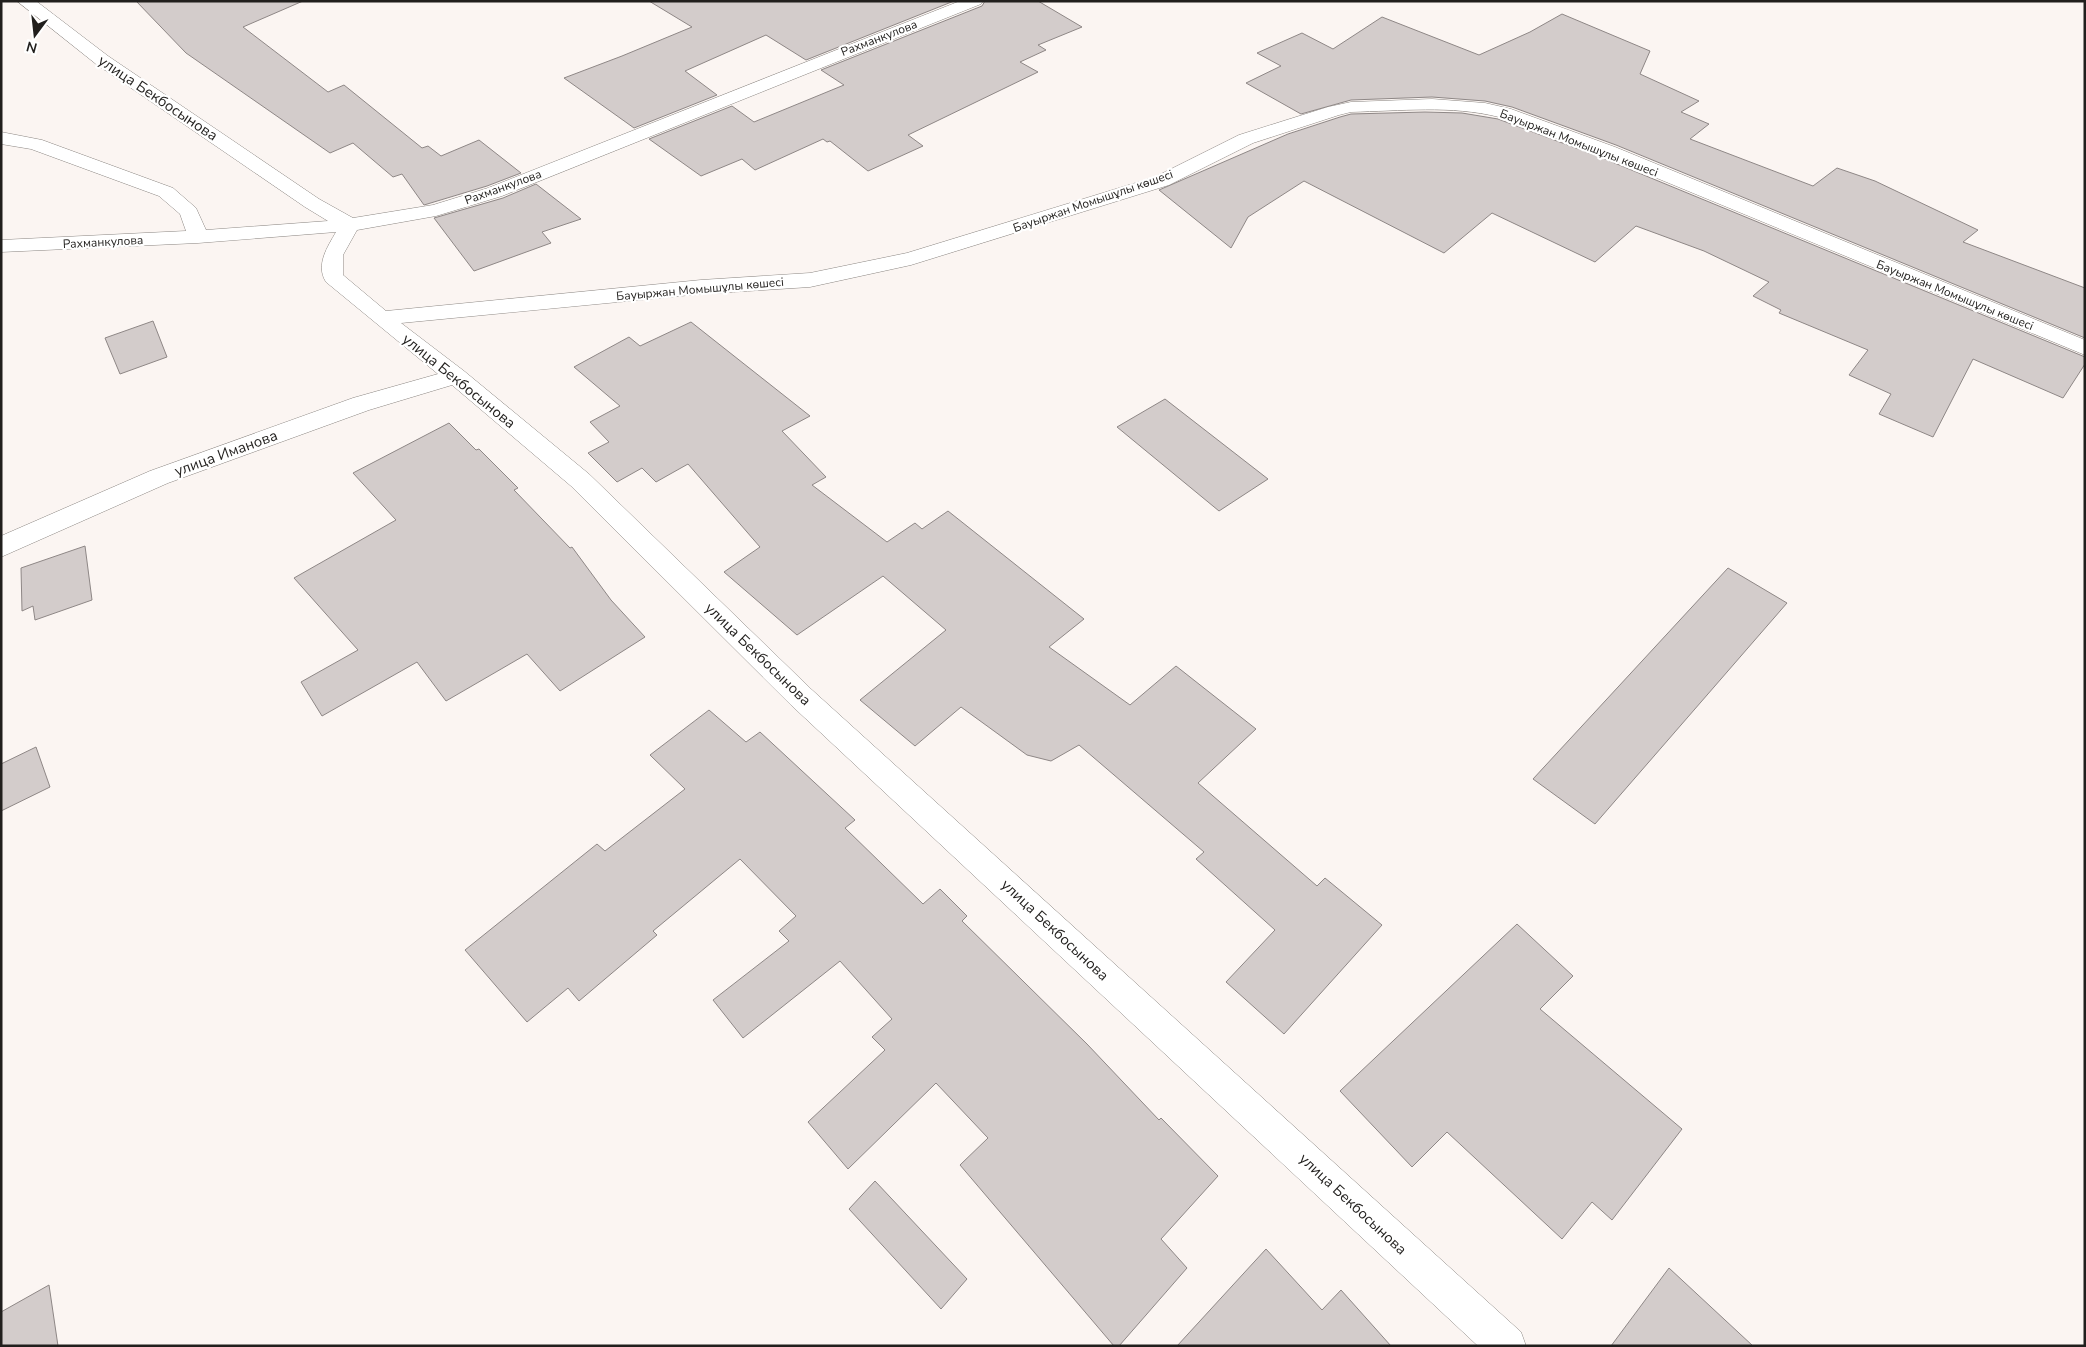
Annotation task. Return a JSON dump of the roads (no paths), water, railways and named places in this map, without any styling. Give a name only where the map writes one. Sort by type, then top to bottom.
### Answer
[{"type":"street","name":"улица Бекбосынова","points":[[25,1],[102,60],[312,203],[350,225],[333,255],[333,277],[381,318],[456,376],[580,480],[802,697],[1507,1346]]},
{"type":"street","name":"Рахманкулова","points":[[1,246],[198,237],[350,225],[436,210],[495,192],[975,1]]},
{"type":"street","name":"Бауыржан Момышұлы көшесі","points":[[381,318],[701,287],[810,280],[911,260],[1162,181],[1246,139],[1334,111],[1351,107],[1432,104],[1469,106],[1498,112],[1608,151],[2085,348]]},
{"type":"street","points":[[1,138],[35,144],[166,192],[189,212],[198,237]]},
{"type":"street","name":"улица Иманова","points":[[1,547],[159,477],[361,404],[456,376]]}]
